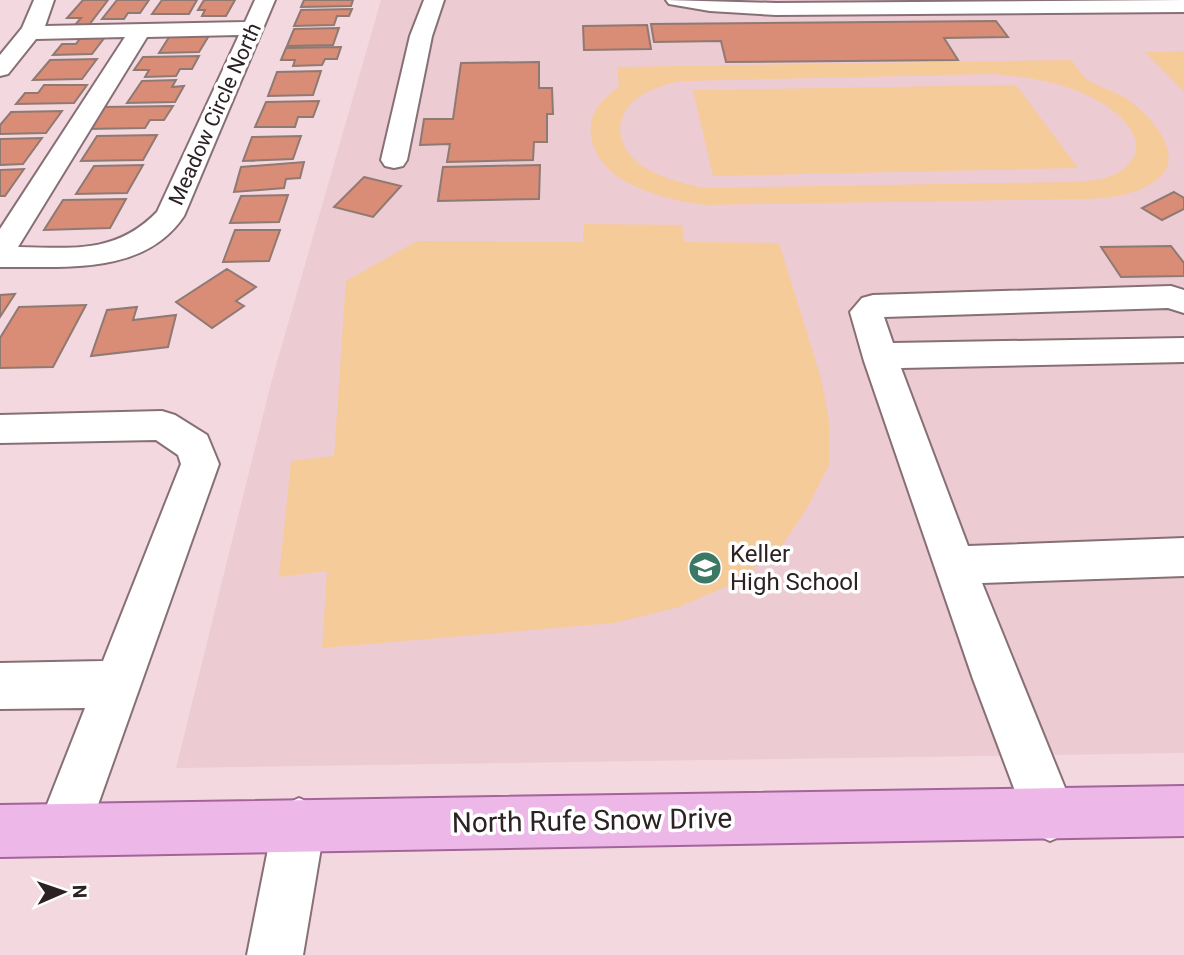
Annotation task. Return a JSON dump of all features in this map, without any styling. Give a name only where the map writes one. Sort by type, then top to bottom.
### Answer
[{"type":"main road","name":"North Rufe Snow Drive","points":[[0,831],[1184,811]]},
{"type":"street","points":[[3,62],[30,33],[41,16],[44,0]]},
{"type":"street","name":"Meadow Circle North","points":[[0,255],[101,254],[140,243],[153,233],[170,216],[265,0]]},
{"type":"street","points":[[394,160],[421,36],[434,0]]},
{"type":"street","points":[[677,0],[776,9],[1076,3],[1184,6]]},
{"type":"street","points":[[30,33],[253,28]]},
{"type":"street","points":[[0,255],[140,31]]},
{"type":"street","points":[[1050,814],[955,565],[866,312],[873,306],[1171,298],[1184,302]]},
{"type":"street","points":[[881,356],[1184,350]]},
{"type":"street","points":[[0,429],[162,425],[194,446],[200,464],[63,830]]},
{"type":"street","points":[[955,565],[1184,557]]},
{"type":"street","points":[[0,686],[117,684]]},
{"type":"street","points":[[275,955],[299,824]]},
{"type":"shaded area","name":"Keller High School","points":[[381,0],[1184,0],[1184,753],[176,768],[271,383]]},
{"type":"shaded area","points":[[1184,51],[1184,92],[1145,52]]},
{"type":"shaded area","points":[[1071,60],[1088,80],[1127,99],[1144,113],[1166,144],[1168,165],[1162,175],[1144,187],[1134,192],[1104,198],[704,205],[672,199],[638,188],[609,169],[598,156],[592,141],[591,124],[601,103],[619,87],[617,67]],"holes":[[[993,74],[1057,84],[1104,104],[1132,131],[1136,142],[1135,153],[1129,163],[1106,178],[1076,182],[703,188],[669,179],[645,168],[630,155],[621,137],[622,119],[631,103],[650,91],[681,81]]]},
{"type":"shaded area","points":[[1016,85],[1078,168],[713,176],[693,90]]},
{"type":"shaded area","points":[[584,224],[682,225],[684,242],[779,243],[821,378],[829,420],[829,465],[807,508],[779,550],[732,584],[679,607],[614,623],[322,648],[327,571],[279,577],[291,461],[334,456],[346,281],[417,241],[583,242]]},
{"type":"building","points":[[83,0],[108,0],[89,25],[75,25],[81,18],[67,18]]},
{"type":"building","points":[[117,0],[149,0],[140,13],[128,13],[124,19],[102,19]]},
{"type":"building","points":[[162,0],[197,0],[189,14],[152,14]]},
{"type":"building","points":[[204,0],[235,0],[226,16],[202,16],[205,10],[198,10]]},
{"type":"building","points":[[304,0],[353,0],[351,6],[301,7]]},
{"type":"building","points":[[352,9],[349,16],[337,16],[334,25],[294,26],[301,10]]},
{"type":"building","points":[[996,21],[1008,37],[944,38],[958,60],[726,62],[721,41],[654,42],[651,24]]},
{"type":"building","points":[[647,25],[651,49],[584,50],[583,26]]},
{"type":"building","points":[[339,28],[333,45],[287,46],[294,29]]},
{"type":"building","points":[[171,34],[210,34],[199,52],[159,53]]},
{"type":"building","points":[[81,37],[105,37],[92,54],[53,55],[62,44],[76,44]]},
{"type":"building","points":[[341,47],[337,59],[325,59],[322,65],[293,66],[295,60],[281,60],[286,48]]},
{"type":"building","points":[[199,56],[192,69],[180,69],[176,76],[145,77],[149,70],[134,70],[143,57]]},
{"type":"building","points":[[97,59],[82,79],[33,80],[50,60]]},
{"type":"building","points":[[539,62],[539,88],[552,88],[553,114],[547,114],[547,142],[534,142],[533,160],[447,162],[450,144],[420,145],[424,119],[453,119],[461,63]]},
{"type":"building","points":[[321,71],[313,95],[268,96],[277,72]]},
{"type":"building","points":[[176,80],[172,87],[184,86],[175,102],[127,103],[142,81]]},
{"type":"building","points":[[44,85],[87,85],[74,103],[16,104],[25,93],[38,93]]},
{"type":"building","points":[[319,101],[313,117],[298,117],[295,127],[255,127],[266,102]]},
{"type":"building","points":[[173,106],[164,120],[150,120],[145,128],[87,129],[102,107]]},
{"type":"building","points":[[62,111],[46,133],[0,134],[0,125],[11,112]]},
{"type":"building","points":[[157,135],[143,160],[81,161],[97,136]]},
{"type":"building","points":[[301,136],[293,159],[243,161],[252,137]]},
{"type":"building","points":[[42,138],[23,164],[0,165],[0,139]]},
{"type":"building","points":[[304,162],[300,178],[286,179],[284,188],[234,192],[241,167]]},
{"type":"building","points":[[143,165],[127,193],[76,194],[94,166]]},
{"type":"building","points":[[540,165],[539,199],[438,201],[443,167]]},
{"type":"building","points":[[24,169],[5,196],[0,196],[0,170]]},
{"type":"building","points":[[364,177],[401,186],[373,217],[334,207]]},
{"type":"building","points":[[1174,192],[1184,198],[1184,209],[1162,220],[1142,208]]},
{"type":"building","points":[[288,195],[279,222],[230,223],[241,196]]},
{"type":"building","points":[[126,199],[110,228],[44,230],[63,200]]},
{"type":"building","points":[[235,230],[280,230],[269,261],[223,262]]},
{"type":"building","points":[[1171,246],[1184,263],[1184,276],[1121,277],[1101,247]]},
{"type":"building","points":[[227,269],[256,287],[236,301],[244,306],[212,328],[176,302]]},
{"type":"building","points":[[15,294],[0,317],[0,295]]},
{"type":"building","points":[[86,305],[53,367],[0,368],[0,338],[19,307]]},
{"type":"building","points":[[137,307],[133,320],[176,315],[168,347],[91,356],[107,310]]},
{"type":"place","name":"Keller High School","points":[[705,568]]}]
